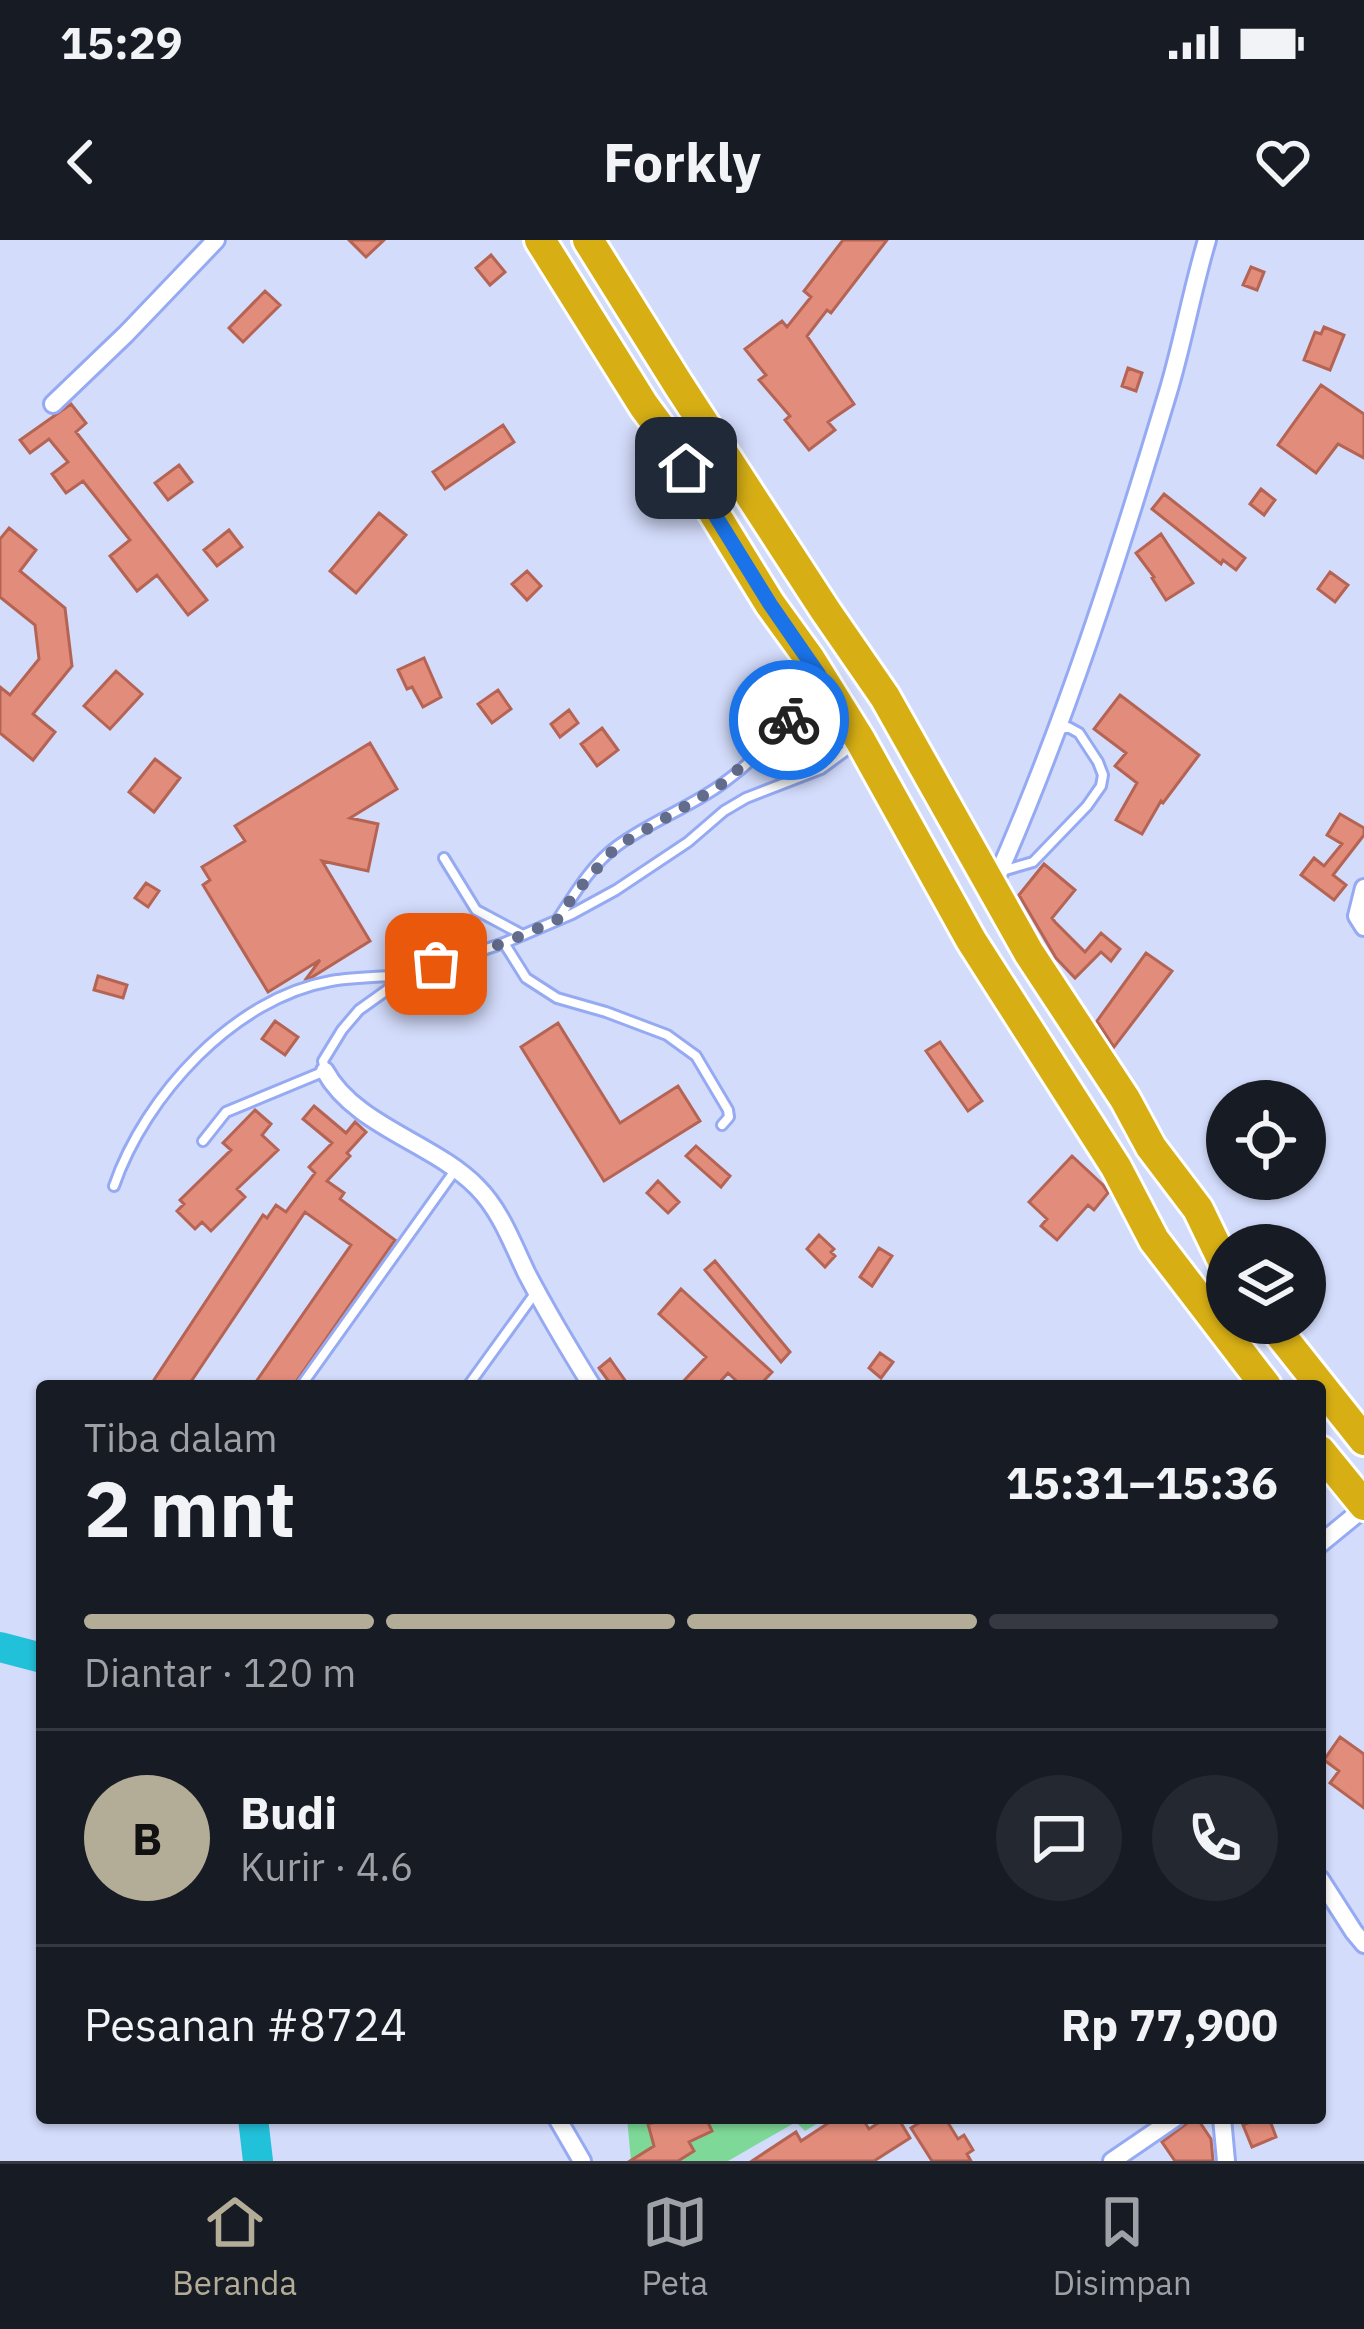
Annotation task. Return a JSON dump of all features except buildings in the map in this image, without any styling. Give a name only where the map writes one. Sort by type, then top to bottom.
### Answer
[{"type":"highway","points":[[540,240],[860,740],[971,940],[1116,1166],[1154,1240],[1261,1380]]},
{"type":"highway","points":[[588,240],[885,697],[996,879],[1040,969],[1206,1226]]},
{"type":"highway","points":[[644,406],[678,384]]},
{"type":"highway","points":[[1002,990],[1040,969]]},
{"type":"highway","points":[[1288,1344],[1316,1380]]},
{"type":"highway","points":[[1326,1392],[1364,1440]]},
{"type":"highway","points":[[1326,1458],[1364,1507]]},
{"type":"street","points":[[53,404],[215,240]]},
{"type":"street","points":[[996,879],[1104,594],[1169,388],[1207,240]]},
{"type":"street","points":[[1364,888],[1357,916],[1364,927]]},
{"type":"street","points":[[325,1071],[334,1088],[356,1106],[457,1168],[492,1204],[589,1380]]},
{"type":"street","points":[[1326,1539],[1364,1507]]},
{"type":"street","points":[[1326,1888],[1364,1944]]},
{"type":"street","points":[[560,2124],[582,2161]]},
{"type":"street","points":[[1112,2161],[1166,2124]]},
{"type":"street","points":[[1223,2124],[1226,2161]]},
{"type":"lane","points":[[557,920],[616,847],[718,787],[770,743],[819,675]]},
{"type":"lane","points":[[996,879],[1034,862],[1101,786],[1098,763],[1078,733],[1068,727],[1055,731]]},
{"type":"lane","points":[[113,1186],[170,1086],[204,1048],[253,1014],[298,991],[330,982],[408,975],[557,920],[634,878],[746,798],[821,770],[860,740]]},
{"type":"lane","points":[[444,858],[476,910],[522,935]]},
{"type":"lane","points":[[504,943],[526,978],[557,998],[667,1035],[696,1056],[728,1110],[722,1125]]},
{"type":"lane","points":[[203,1141],[226,1112],[325,1071],[323,1061],[350,1020],[408,975]]},
{"type":"lane","points":[[305,1380],[457,1168]]},
{"type":"lane","points":[[472,1380],[537,1291]]},
{"type":"green space","points":[[628,2124],[793,2124],[728,2161],[631,2161]]},
{"type":"waterway","points":[[0,1647],[36,1656]]},
{"type":"waterway","points":[[254,2124],[258,2161]]},
{"type":"way so far","points":[[436,964],[557,920],[616,847],[739,772],[789,720]]},
{"type":"route","points":[[686,468],[819,675],[789,720]]}]
